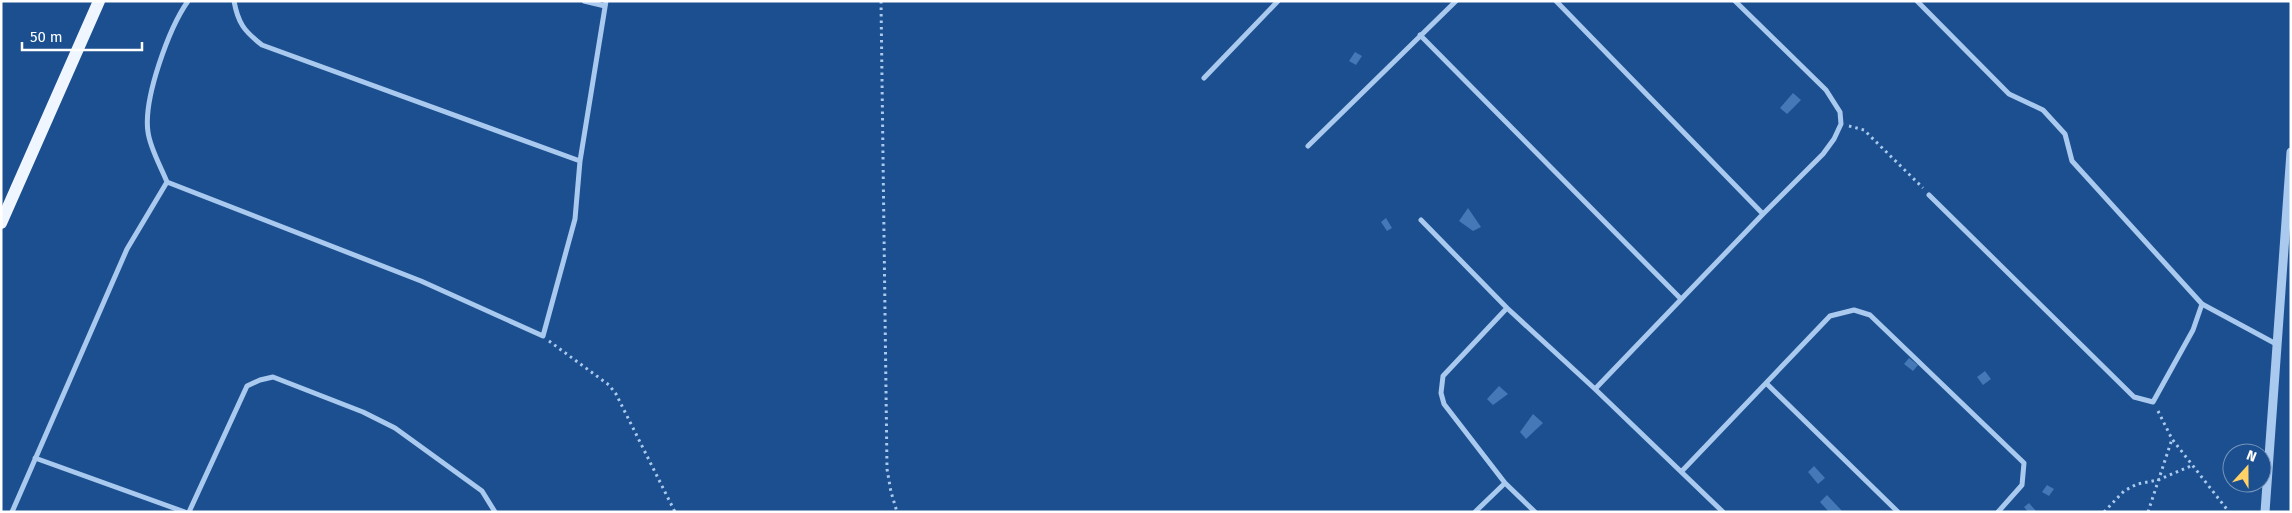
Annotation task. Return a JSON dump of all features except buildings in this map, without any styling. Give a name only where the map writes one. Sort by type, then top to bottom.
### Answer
[{"type":"main road","points":[[1,223],[99,1]]},
{"type":"street","points":[[188,1],[179,14],[150,96],[148,132],[167,182],[421,282],[543,336],[575,219],[580,161],[605,4],[584,1]]},
{"type":"street","points":[[234,1],[237,15],[246,32],[262,45],[580,161]]},
{"type":"street","points":[[1204,78],[1278,1]]},
{"type":"street","points":[[1308,146],[1456,1]]},
{"type":"street","points":[[1556,1],[1763,214]]},
{"type":"street","points":[[1595,390],[1823,154],[1834,139],[1841,124],[1840,112],[1826,90],[1735,1]]},
{"type":"street","points":[[1917,1],[2009,94],[2043,110],[2065,134],[2072,161],[2202,304],[2278,345]]},
{"type":"street","points":[[1420,35],[1681,300]]},
{"type":"street","points":[[2265,512],[2291,152]]},
{"type":"street","points":[[12,512],[127,249],[167,182]]},
{"type":"street","points":[[1929,195],[2134,397],[2153,402],[2193,330],[2202,304]]},
{"type":"street","points":[[1421,220],[1507,308],[1682,471],[1723,512]]},
{"type":"street","points":[[1507,308],[1448,369],[1441,382],[1444,404],[1504,483],[1536,512]]},
{"type":"street","points":[[1682,471],[1830,316],[1854,310],[1870,315],[2024,463],[2022,485],[1998,512]]},
{"type":"street","points":[[189,512],[247,386],[273,377],[362,412],[395,428],[482,491],[495,512]]},
{"type":"street","points":[[1766,382],[1898,512]]},
{"type":"street","points":[[35,458],[185,512]]},
{"type":"street","points":[[1474,512],[1504,483]]},
{"type":"path","points":[[881,1],[887,469],[897,512]]},
{"type":"path","points":[[1841,124],[1864,130],[1929,195]]},
{"type":"path","points":[[543,336],[609,385],[616,394],[674,512]]},
{"type":"path","points":[[2153,402],[2172,438],[2229,512]]},
{"type":"path","points":[[2148,512],[2172,438]]},
{"type":"path","points":[[2104,512],[2124,491],[2137,484],[2158,480],[2192,465]]}]
